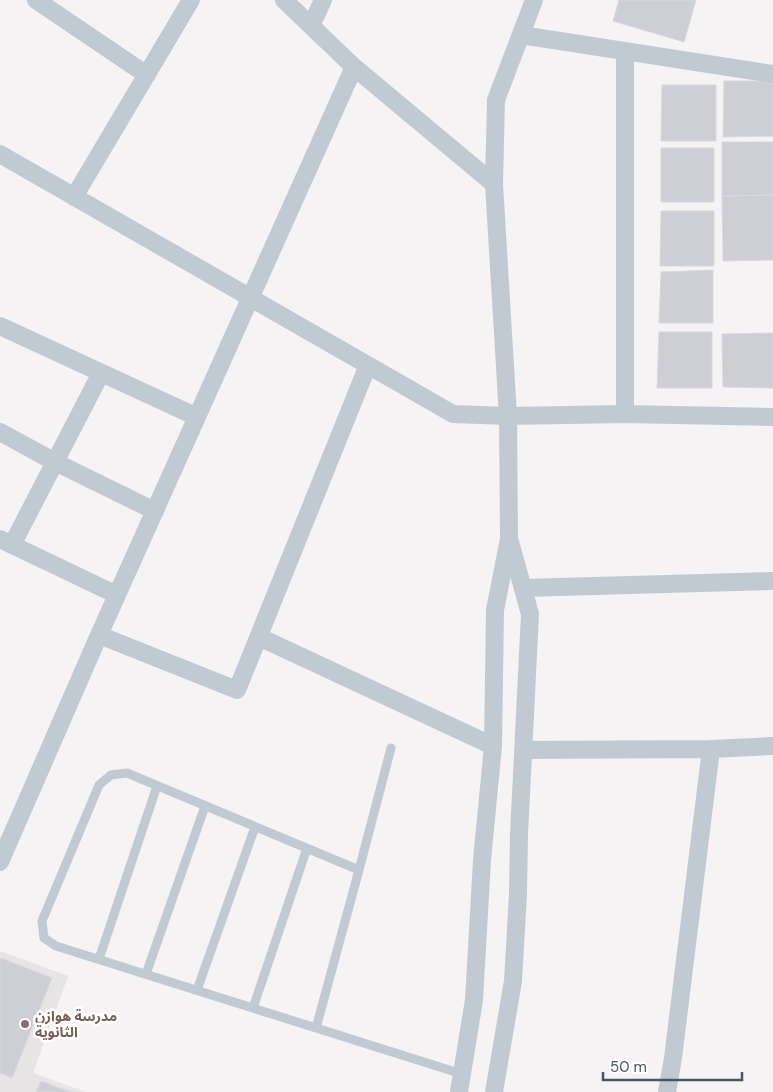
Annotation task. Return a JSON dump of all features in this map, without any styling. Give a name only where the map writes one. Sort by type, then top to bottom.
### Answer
[{"type":"street","points":[[36,0],[147,75]]},
{"type":"street","points":[[74,197],[192,0]]},
{"type":"street","points":[[284,0],[354,67],[494,184]]},
{"type":"street","points":[[311,26],[322,0]]},
{"type":"street","points":[[459,1092],[474,1000],[482,860],[493,746],[495,610],[509,539],[508,416],[494,184],[496,100],[534,0]]},
{"type":"street","points":[[521,35],[773,74]]},
{"type":"street","points":[[624,51],[625,414]]},
{"type":"street","points":[[0,862],[99,635],[354,67]]},
{"type":"street","points":[[0,154],[454,414],[508,416],[625,414],[773,417]]},
{"type":"street","points":[[0,326],[197,417]]},
{"type":"street","points":[[99,635],[237,690],[368,365]]},
{"type":"street","points":[[101,372],[55,462],[3,541],[117,596]]},
{"type":"street","points":[[0,432],[55,462],[155,511]]},
{"type":"street","points":[[494,1092],[513,981],[530,614],[509,539]]},
{"type":"street","points":[[523,588],[773,581]]},
{"type":"street","points":[[259,636],[493,746]]},
{"type":"street","points":[[523,750],[711,749],[773,746]]},
{"type":"street","points":[[667,1092],[673,1058],[711,749]]},
{"type":"lane","points":[[316,1028],[391,748]]},
{"type":"lane","points":[[359,870],[126,774],[111,775],[99,785],[42,921],[44,938],[56,946],[462,1074]]},
{"type":"lane","points":[[99,959],[157,786]]},
{"type":"lane","points":[[146,974],[205,806]]},
{"type":"lane","points":[[197,990],[255,827]]},
{"type":"lane","points":[[253,1008],[307,848]]},
{"type":"shaded area","name":"مدرسة هوازن الثانوية","points":[[0,951],[68,976],[33,1073],[86,1092],[0,1092]]},
{"type":"building","points":[[619,0],[696,0],[684,42],[613,21]]},
{"type":"building","points":[[724,81],[773,81],[773,136],[723,137]]},
{"type":"building","points":[[662,85],[716,85],[716,141],[661,141]]},
{"type":"building","points":[[722,142],[773,142],[773,195],[722,196]]},
{"type":"building","points":[[661,148],[714,148],[714,202],[661,202]]},
{"type":"building","points":[[773,195],[773,260],[723,261],[722,196]]},
{"type":"building","points":[[661,211],[714,211],[714,266],[660,266]]},
{"type":"building","points":[[713,270],[713,323],[659,323],[661,272]]},
{"type":"building","points":[[659,332],[712,332],[712,388],[657,388]]},
{"type":"building","points":[[773,333],[773,388],[723,387],[722,334]]},
{"type":"building","points":[[1,958],[52,978],[12,1078],[0,1073]]},
{"type":"building","points":[[41,1081],[70,1092],[36,1092]]},
{"type":"place","name":"مدرسة هوازن الثانوية","points":[[25,1024]]}]
